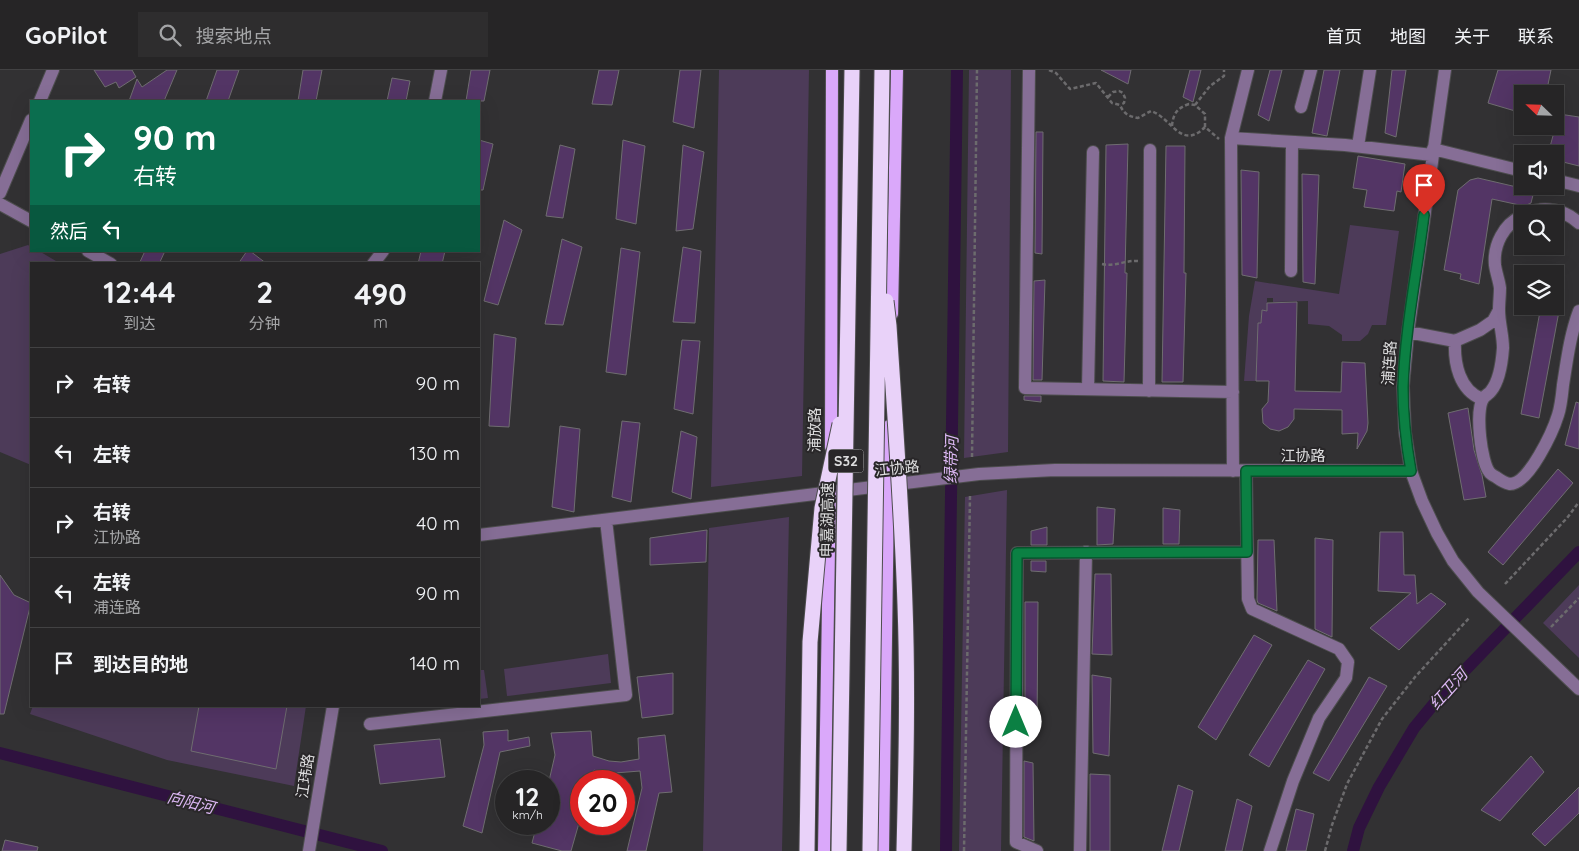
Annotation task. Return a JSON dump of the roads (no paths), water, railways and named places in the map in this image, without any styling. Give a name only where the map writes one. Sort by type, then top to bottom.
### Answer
[{"type":"highway","name":"申嘉湖高速","points":[[839,851],[852,70]]},
{"type":"highway","name":"S32","points":[[870,851],[882,70]]},
{"type":"highway","points":[[879,243],[889,326],[905,606],[906,760],[904,851]]},
{"type":"highway","points":[[807,851],[810,642],[822,508],[847,388]]},
{"type":"main road","name":"浦放路","points":[[824,851],[830,493],[832,70]]},
{"type":"main road","points":[[883,851],[888,485],[897,70]]},
{"type":"street","points":[[40,100],[53,70]]},
{"type":"street","points":[[435,100],[441,70]]},
{"type":"street","points":[[1029,70],[1025,388],[1233,392]]},
{"type":"street","points":[[1248,70],[1231,141],[1233,392],[1247,552],[1248,599],[1252,609],[1339,649],[1348,662],[1346,678],[1319,718],[1293,781],[1270,851]]},
{"type":"street","points":[[1301,107],[1311,70]]},
{"type":"street","points":[[1358,146],[1370,70]]},
{"type":"street","name":"浦连路","points":[[1445,70],[1408,332],[1403,386],[1405,432],[1411,471],[1436,533],[1453,561],[1478,592],[1579,689]]},
{"type":"street","points":[[0,193],[30,122]]},
{"type":"street","points":[[1231,141],[1292,142],[1433,152],[1514,170]]},
{"type":"street","points":[[1290,271],[1292,142]]},
{"type":"street","points":[[1149,391],[1150,150]]},
{"type":"street","points":[[1088,389],[1092,152]]},
{"type":"street","points":[[1564,182],[1579,186]]},
{"type":"street","points":[[0,204],[30,220]]},
{"type":"street","points":[[1564,213],[1579,223]]},
{"type":"street","points":[[1514,220],[1503,232],[1496,248],[1495,265],[1500,297],[1499,310],[1503,346],[1501,365],[1496,382],[1491,392],[1482,400],[1478,414],[1486,464],[1490,473],[1508,484],[1515,483],[1527,472],[1540,456],[1549,439],[1559,414],[1570,344],[1579,311]]},
{"type":"street","points":[[90,252],[107,262]]},
{"type":"street","points":[[375,262],[382,252]]},
{"type":"street","points":[[1408,332],[1455,341],[1480,330],[1493,321],[1499,310]]},
{"type":"street","points":[[1455,341],[1458,373],[1467,387],[1482,400]]},
{"type":"street","name":"江协路","points":[[480,535],[979,474],[1055,470],[1411,471]]},
{"type":"street","points":[[370,724],[626,695],[606,520]]},
{"type":"street","points":[[1080,851],[1086,552]]},
{"type":"street","points":[[1038,851],[1016,842],[1017,553],[1247,552]]},
{"type":"street","name":"江玮路","points":[[310,847],[333,707]]},
{"type":"waterway","name":"绿带河","points":[[946,851],[957,70]]},
{"type":"waterway","name":"红卫河","points":[[1353,851],[1359,828],[1379,787],[1414,728],[1442,694],[1579,552]]},
{"type":"waterway","name":"向阳河","points":[[0,753],[382,851]]}]
